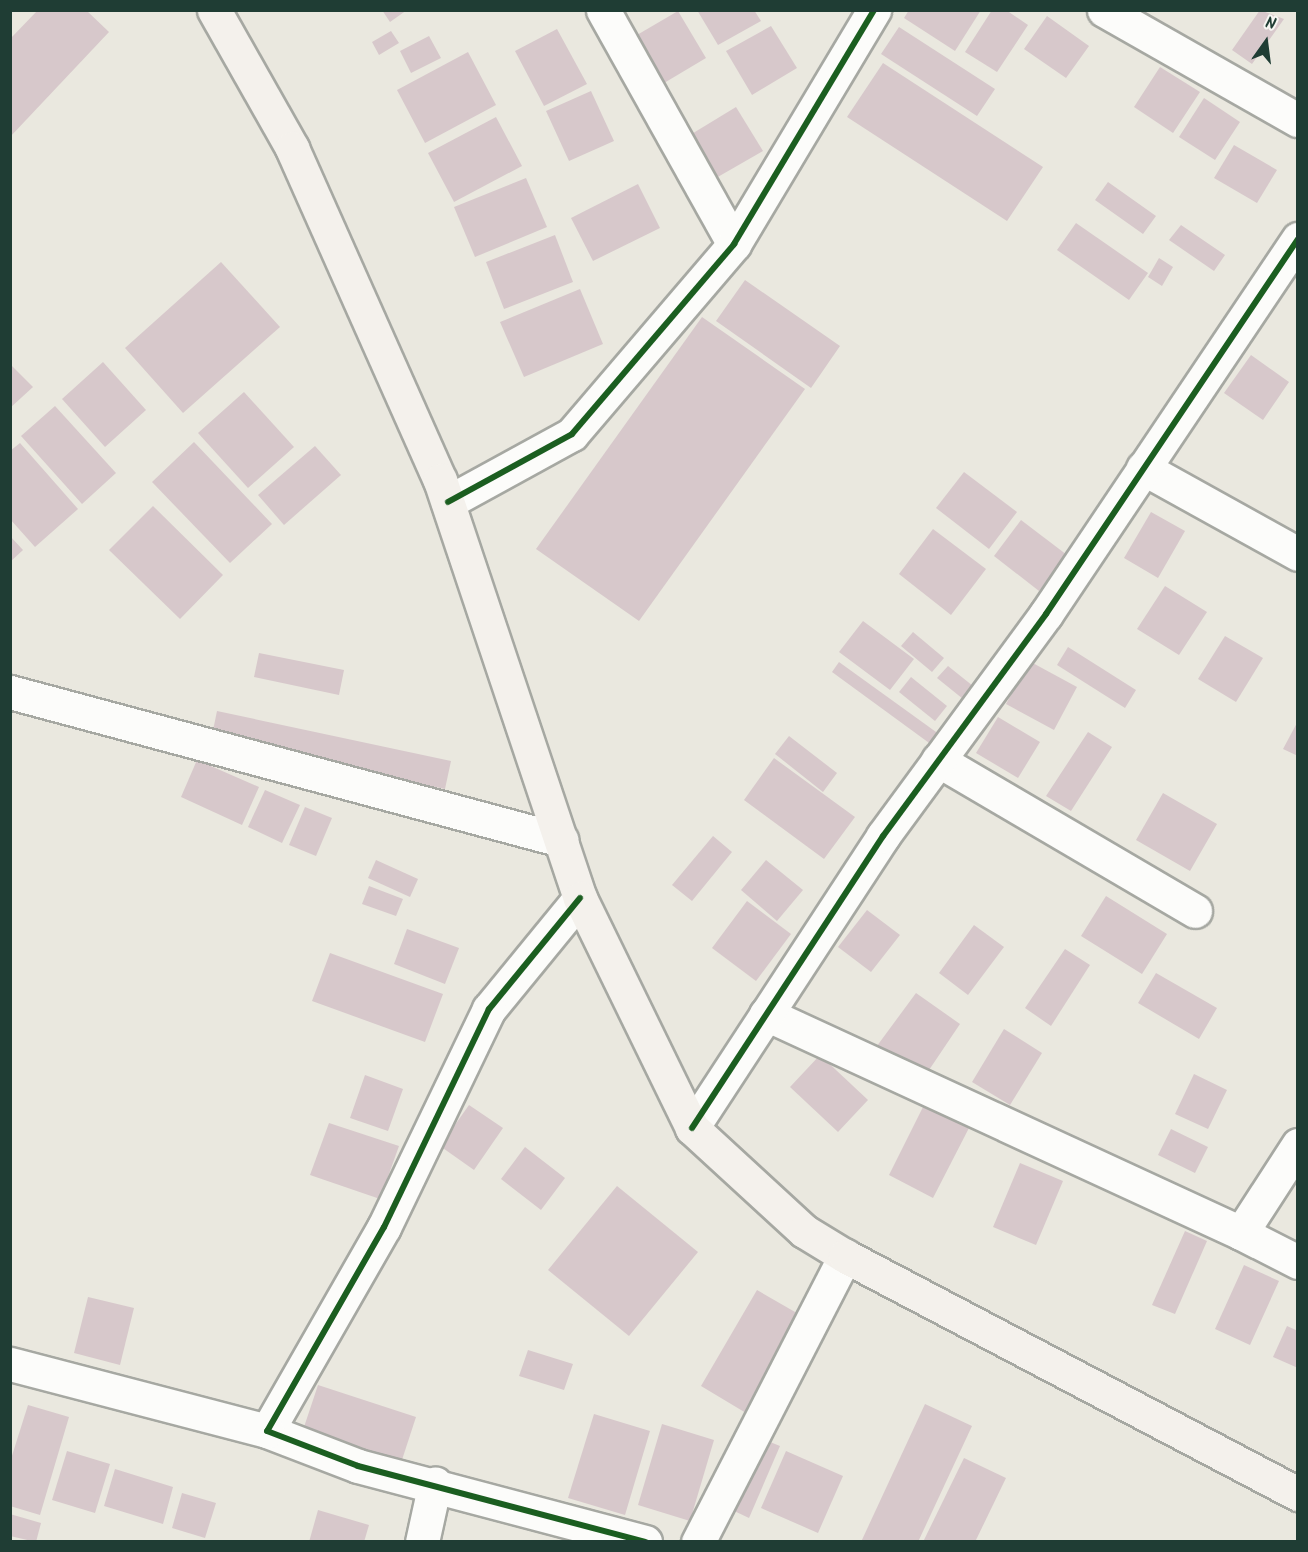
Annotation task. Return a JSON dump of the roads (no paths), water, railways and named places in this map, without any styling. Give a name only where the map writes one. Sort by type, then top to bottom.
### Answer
[{"type":"main road","points":[[214,10],[292,148],[448,502],[580,898],[692,1128],[804,1231],[845,1256],[1298,1494]]},
{"type":"street","points":[[603,10],[734,244]]},
{"type":"street","points":[[448,502],[572,434],[734,244],[874,10]]},
{"type":"street","points":[[1104,10],[1298,120]]},
{"type":"street","points":[[692,1128],[766,1014],[938,760],[1143,468],[1298,239]]},
{"type":"street","points":[[1143,468],[1298,554]]},
{"type":"street","points":[[10,692],[561,840]]},
{"type":"street","points":[[938,760],[1195,911]]},
{"type":"street","points":[[267,1431],[384,1227],[489,1010],[580,898]]},
{"type":"street","points":[[766,1014],[1241,1233],[1298,1262]]},
{"type":"street","points":[[1241,1233],[1298,1145]]},
{"type":"street","points":[[698,1542],[845,1256]]},
{"type":"street","points":[[10,1364],[267,1431],[358,1466],[435,1483],[645,1542]]},
{"type":"street","points":[[422,1542],[435,1483]]}]
